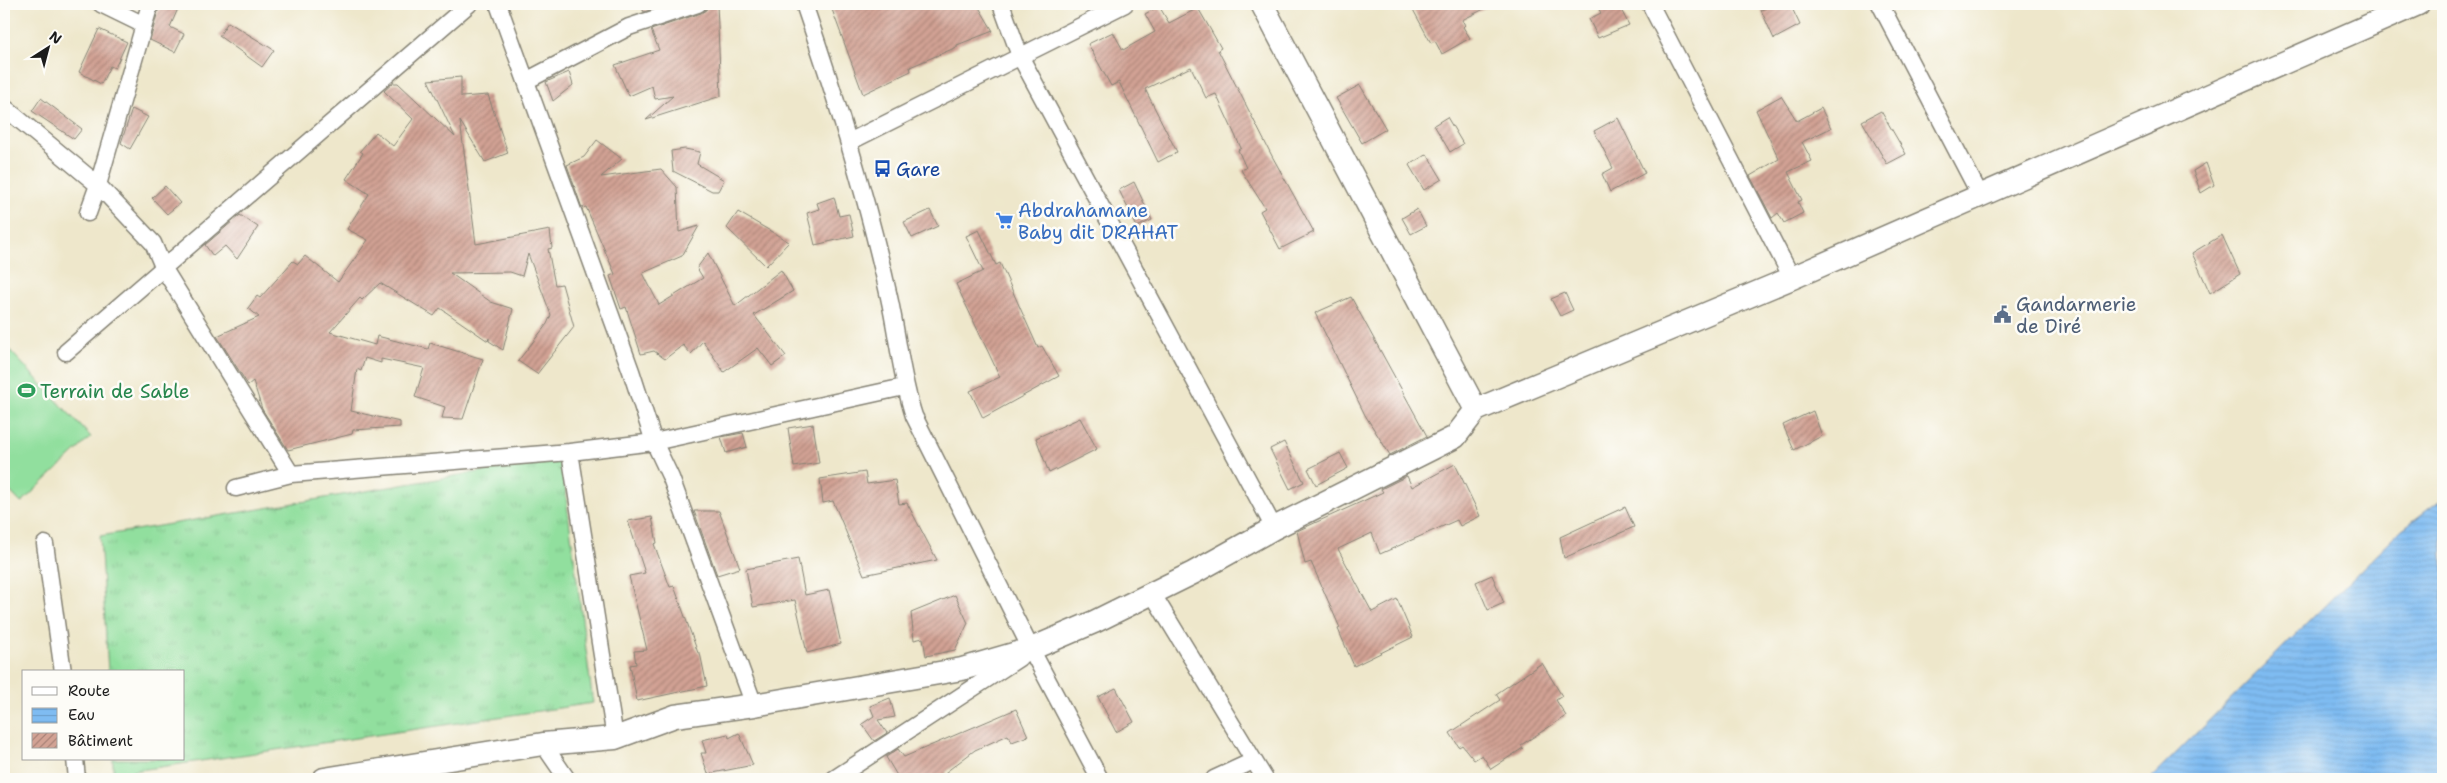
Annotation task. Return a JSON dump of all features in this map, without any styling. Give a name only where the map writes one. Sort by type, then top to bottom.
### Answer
[{"type":"main road","points":[[1262,4],[1476,410]]},
{"type":"main road","points":[[324,779],[543,744],[615,738],[675,716],[754,706],[962,669],[1031,649],[1094,622],[1152,593],[1274,528],[1455,437],[1476,410],[1792,278],[2414,5]]},
{"type":"street","points":[[101,4],[144,25]]},
{"type":"street","points":[[88,213],[98,185],[150,4]]},
{"type":"street","points":[[66,352],[469,4]]},
{"type":"street","points":[[498,4],[631,371],[654,442],[672,478],[754,706]]},
{"type":"street","points":[[526,81],[629,27],[698,4]]},
{"type":"street","points":[[804,4],[842,114],[890,298],[904,387],[914,416],[1031,649],[1100,779]]},
{"type":"street","points":[[1001,4],[1020,56],[1274,528]]},
{"type":"street","points":[[849,142],[1125,4]]},
{"type":"street","points":[[1650,4],[1792,278]]},
{"type":"street","points":[[1881,4],[1980,195]]},
{"type":"street","points":[[4,107],[98,185],[153,243],[164,269],[291,474]]},
{"type":"street","points":[[236,488],[291,474],[570,452],[654,442],[904,387]]},
{"type":"street","points":[[570,452],[615,738]]},
{"type":"street","points":[[45,544],[63,670]]},
{"type":"street","points":[[1152,593],[1265,779]]},
{"type":"street","points":[[834,779],[1031,649]]},
{"type":"street","points":[[543,744],[567,779]]},
{"type":"street","points":[[75,760],[77,779]]},
{"type":"street","points":[[1214,779],[1254,761]]},
{"type":"green space","name":"Terrain de Sable","points":[[4,344],[91,437],[21,503],[4,485]]},
{"type":"green space","points":[[561,458],[593,703],[113,774],[113,760],[185,760],[185,670],[108,670],[100,536]]},
{"type":"water","points":[[2443,498],[2443,779],[2150,779],[2401,530]]},
{"type":"building","points":[[160,4],[180,4],[170,27],[184,34],[175,52],[150,40]]},
{"type":"building","points":[[640,4],[667,4],[644,12]]},
{"type":"building","points":[[708,4],[717,4],[721,96],[646,120],[673,96],[655,99],[652,86],[629,96],[615,65],[659,50],[651,30],[701,13],[706,10]]},
{"type":"building","points":[[830,4],[977,4],[993,31],[910,67],[911,71],[863,94]]},
{"type":"building","points":[[1410,4],[1494,4],[1462,20],[1465,25],[1463,27],[1470,38],[1442,54],[1435,41],[1431,43]]},
{"type":"building","points":[[1596,4],[1618,4],[1629,25],[1598,38],[1589,19],[1601,13]]},
{"type":"building","points":[[1775,4],[1790,4],[1800,25],[1774,39],[1761,10]]},
{"type":"building","points":[[1159,6],[1169,23],[1198,8],[1221,48],[1218,50],[1272,156],[1314,232],[1280,249],[1260,211],[1265,208],[1241,170],[1246,168],[1238,150],[1241,148],[1216,94],[1206,98],[1191,67],[1145,89],[1177,152],[1158,162],[1119,82],[1111,86],[1088,44],[1113,32],[1123,50],[1155,32],[1145,14]]},
{"type":"building","points":[[228,22],[274,50],[262,67],[219,36]]},
{"type":"building","points":[[99,29],[127,42],[115,68],[110,66],[101,84],[79,72]]},
{"type":"building","points":[[569,72],[573,85],[553,101],[546,82]]},
{"type":"building","points":[[461,77],[461,97],[488,95],[508,153],[485,162],[460,121],[476,244],[550,230],[552,248],[548,249],[555,285],[562,284],[574,327],[537,374],[518,361],[547,324],[551,315],[528,254],[522,276],[510,272],[450,273],[491,302],[513,309],[503,350],[489,341],[489,338],[488,341],[440,308],[434,316],[380,283],[362,300],[360,298],[330,332],[375,345],[377,336],[428,349],[430,343],[483,359],[463,419],[442,418],[445,407],[415,397],[424,368],[381,359],[381,363],[365,358],[361,371],[357,369],[351,411],[400,422],[400,427],[353,430],[352,434],[288,450],[262,409],[253,381],[248,385],[217,336],[259,317],[248,308],[257,296],[260,298],[293,261],[298,264],[305,256],[338,282],[368,240],[347,229],[369,194],[346,179],[363,153],[360,151],[376,132],[393,146],[413,119],[384,91],[393,83],[398,83],[455,137],[428,80]]},
{"type":"building","points":[[1360,85],[1386,129],[1362,143],[1336,98]]},
{"type":"building","points":[[1781,96],[1797,121],[1821,108],[1831,128],[1802,142],[1812,161],[1788,172],[1802,200],[1798,202],[1803,213],[1784,223],[1778,213],[1772,218],[1750,176],[1779,159],[1756,110]]},
{"type":"building","points":[[41,98],[82,129],[74,139],[32,111]]},
{"type":"building","points":[[132,109],[148,117],[130,149],[121,143]]},
{"type":"building","points":[[1881,111],[1906,154],[1887,164],[1862,121]]},
{"type":"building","points":[[1447,117],[1463,144],[1450,152],[1434,125]]},
{"type":"building","points":[[1618,118],[1645,173],[1610,192],[1602,174],[1613,168],[1594,131]]},
{"type":"building","points":[[597,140],[622,159],[601,177],[661,169],[677,187],[679,232],[699,226],[682,256],[643,273],[659,305],[703,278],[697,268],[708,253],[735,306],[781,270],[793,291],[754,315],[786,356],[772,366],[758,348],[724,372],[703,341],[691,354],[683,345],[665,359],[654,351],[641,354],[626,307],[621,309],[610,276],[615,274],[586,207],[582,208],[567,165],[584,157]]},
{"type":"building","points":[[685,149],[700,152],[697,164],[724,180],[718,191],[712,191],[673,171],[671,151]]},
{"type":"building","points":[[1427,154],[1442,179],[1424,190],[1409,165]]},
{"type":"building","points":[[2206,163],[2214,185],[2201,193],[2193,171]]},
{"type":"building","points":[[1134,182],[1152,220],[1137,227],[1119,190]]},
{"type":"building","points":[[165,186],[180,203],[167,214],[152,198]]},
{"type":"building","points":[[834,197],[839,216],[849,214],[854,236],[815,245],[807,213],[819,209],[817,203]]},
{"type":"building","points":[[1417,209],[1426,226],[1411,234],[1402,218]]},
{"type":"building","points":[[930,210],[938,226],[912,238],[904,222]]},
{"type":"building","points":[[738,212],[789,242],[766,266],[727,228]]},
{"type":"building","points":[[240,215],[258,227],[237,259],[225,246],[213,256],[205,245]]},
{"type":"building","points":[[979,230],[996,265],[1000,263],[1038,348],[1042,346],[1059,376],[983,418],[970,391],[1000,377],[956,284],[983,271],[966,236]]},
{"type":"building","points":[[2222,235],[2240,274],[2210,293],[2192,253]]},
{"type":"building","points":[[1565,293],[1573,310],[1560,316],[1551,299]]},
{"type":"building","points":[[1351,297],[1427,436],[1390,455],[1365,415],[1315,313]]},
{"type":"building","points":[[1813,411],[1822,436],[1794,450],[1783,425]]},
{"type":"building","points":[[1080,418],[1097,449],[1049,473],[1036,438]]},
{"type":"building","points":[[813,424],[819,463],[794,467],[788,428]]},
{"type":"building","points":[[743,433],[747,447],[726,453],[721,437]]},
{"type":"building","points":[[1284,442],[1304,482],[1290,489],[1270,449]]},
{"type":"building","points":[[1340,453],[1348,468],[1316,485],[1308,469]]},
{"type":"building","points":[[1455,464],[1480,516],[1460,526],[1457,520],[1380,554],[1372,533],[1338,549],[1372,612],[1397,599],[1413,637],[1354,666],[1338,629],[1340,628],[1311,562],[1305,564],[1297,531],[1383,492],[1381,489],[1407,476],[1412,487]]},
{"type":"building","points":[[865,472],[867,484],[895,480],[899,504],[907,503],[937,560],[864,575],[833,501],[823,503],[820,479]]},
{"type":"building","points":[[1625,507],[1634,527],[1564,558],[1560,537]]},
{"type":"building","points":[[694,511],[719,511],[740,568],[717,575]]},
{"type":"building","points":[[652,517],[657,543],[654,544],[670,587],[674,586],[698,653],[700,653],[707,686],[637,701],[630,665],[636,664],[634,651],[647,650],[629,576],[645,573],[628,521]]},
{"type":"building","points":[[798,559],[805,595],[829,590],[841,644],[807,653],[795,600],[753,607],[746,569]]},
{"type":"building","points":[[1492,575],[1504,603],[1488,610],[1476,582]]},
{"type":"building","points":[[955,595],[968,623],[955,650],[926,656],[923,638],[914,640],[911,613]]},
{"type":"building","points":[[1542,663],[1562,696],[1556,700],[1566,716],[1521,745],[1523,748],[1491,769],[1482,755],[1474,760],[1462,745],[1459,747],[1450,733],[1500,700],[1496,694]]},
{"type":"building","points":[[1116,688],[1134,722],[1116,732],[1098,697]]},
{"type":"building","points":[[890,698],[895,717],[878,720],[887,733],[874,741],[862,724],[874,716],[870,706]]},
{"type":"building","points":[[1016,709],[1028,736],[1012,742],[1008,735],[975,750],[946,772],[949,779],[899,779],[886,757],[898,749],[904,757]]},
{"type":"building","points":[[739,733],[753,765],[708,774],[701,753],[706,753],[702,740],[728,734],[729,738]]},
{"type":"place","name":"Gare","points":[[882,169]]},
{"type":"place","name":"Abdrahamane Baby dit DRAHAT","points":[[1004,221]]},
{"type":"place","name":"Gandarmerie de Diré","points":[[2002,315]]},
{"type":"place","name":"Terrain de Sable","points":[[26,391]]}]
